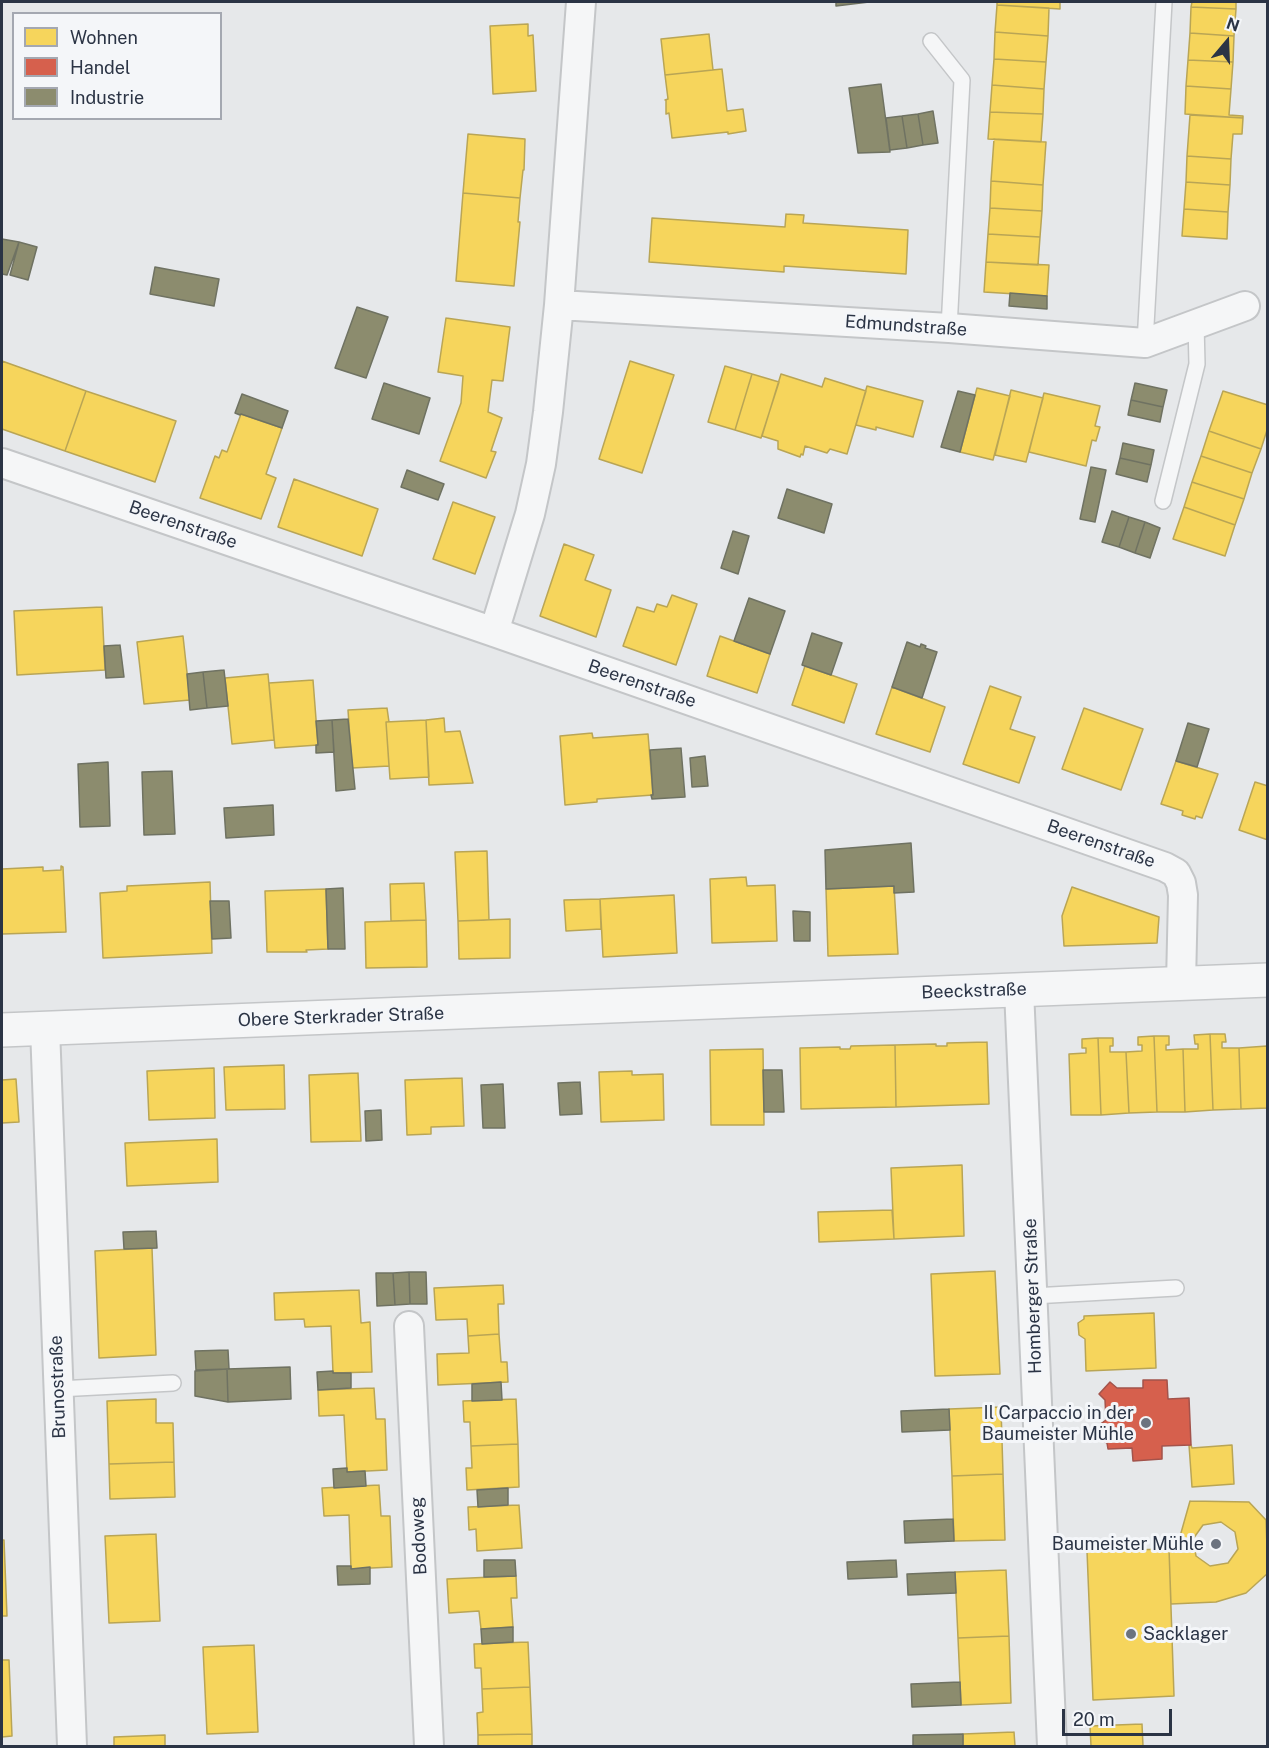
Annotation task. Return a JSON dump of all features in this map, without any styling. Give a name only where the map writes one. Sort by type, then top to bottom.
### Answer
[{"type":"street","points":[[494,632],[530,514],[548,412],[560,305],[581,2]]},
{"type":"street","name":"Edmundstraße","points":[[560,305],[949,328],[1145,344],[1245,306]]},
{"type":"street","name":"Beerenstraße","points":[[2,463],[1166,867],[1176,873],[1183,895],[1181,983]]},
{"type":"street","name":"Beeckstraße","points":[[680,1002],[1268,980]]},
{"type":"street","name":"Homberger Straße","points":[[1019,990],[1052,1746]]},
{"type":"street","name":"Obere Sterkrader Straße","points":[[2,1030],[680,1002]]},
{"type":"street","name":"Brunostraße","points":[[45,1028],[72,1746]]},
{"type":"street","name":"Bodoweg","points":[[409,1326],[429,1746]]},
{"type":"lane","points":[[1145,344],[1164,2]]},
{"type":"lane","points":[[931,41],[962,80],[949,328]]},
{"type":"lane","points":[[1162,501],[1197,364],[1196,324]]},
{"type":"lane","points":[[1033,1296],[1176,1288]]},
{"type":"lane","points":[[58,1389],[173,1383]]},
{"type":"building: Wohnen","points":[[997,2],[1060,2],[1060,9],[997,5]]},
{"type":"building: Wohnen","points":[[1192,2],[1236,2],[1236,9],[1191,7]]},
{"type":"building: Wohnen","points":[[997,5],[1049,8],[1048,36],[995,32]]},
{"type":"building: Wohnen","points":[[1191,7],[1236,9],[1234,36],[1190,33]]},
{"type":"building: Wohnen","points":[[528,24],[528,36],[533,35],[536,91],[493,94],[490,26]]},
{"type":"building: Wohnen","points":[[995,32],[1048,36],[1046,62],[994,59]]},
{"type":"building: Wohnen","points":[[1190,33],[1234,36],[1233,62],[1188,60]]},
{"type":"building: Wohnen","points":[[709,34],[713,70],[665,75],[661,39]]},
{"type":"building: Wohnen","points":[[994,59],[1046,62],[1044,89],[992,85]]},
{"type":"building: Wohnen","points":[[1188,60],[1233,62],[1231,89],[1186,86]]},
{"type":"building: Wohnen","points":[[722,69],[727,111],[743,109],[746,131],[672,138],[669,113],[666,114],[665,100],[668,99],[665,75]]},
{"type":"building: Wohnen","points":[[992,85],[1044,89],[1043,114],[990,112]]},
{"type":"building: Wohnen","points":[[1186,86],[1231,89],[1229,115],[1243,116],[1243,118],[1185,114]]},
{"type":"building: Wohnen","points":[[990,112],[1043,114],[1041,142],[988,139]]},
{"type":"building: Wohnen","points":[[1190,115],[1243,118],[1242,134],[1233,134],[1231,159],[1187,156]]},
{"type":"building: Wohnen","points":[[468,134],[525,139],[520,198],[463,193]]},
{"type":"building: Wohnen","points":[[994,139],[1046,142],[1043,185],[991,181]]},
{"type":"building: Wohnen","points":[[1187,156],[1231,159],[1230,185],[1186,182]]},
{"type":"building: Wohnen","points":[[991,181],[1043,185],[1042,211],[990,208]]},
{"type":"building: Wohnen","points":[[1186,182],[1230,185],[1228,212],[1184,209]]},
{"type":"building: Wohnen","points":[[463,193],[520,198],[514,286],[456,281]]},
{"type":"building: Wohnen","points":[[990,208],[1042,211],[1040,237],[988,234]]},
{"type":"building: Wohnen","points":[[1184,209],[1228,212],[1227,239],[1182,236]]},
{"type":"building: Wohnen","points":[[786,214],[804,215],[803,223],[908,230],[906,274],[784,266],[784,272],[649,262],[652,218],[785,227]]},
{"type":"building: Wohnen","points":[[988,234],[1040,237],[1038,265],[986,262]]},
{"type":"building: Wohnen","points":[[986,262],[1049,265],[1047,296],[984,292]]},
{"type":"building: Wohnen","points":[[446,318],[510,327],[503,381],[492,380],[488,412],[502,418],[491,451],[496,452],[486,478],[440,461],[461,403],[463,376],[438,372]]},
{"type":"building: Wohnen","points":[[2,361],[86,391],[65,451],[2,429]]},
{"type":"building: Wohnen","points":[[630,361],[674,375],[642,473],[599,459]]},
{"type":"building: Wohnen","points":[[725,366],[752,374],[735,430],[708,422]]},
{"type":"building: Wohnen","points":[[752,374],[779,382],[761,438],[735,430]]},
{"type":"building: Wohnen","points":[[781,374],[822,387],[825,378],[866,391],[847,454],[830,449],[827,453],[805,446],[803,455],[801,454],[800,457],[778,449],[778,441],[762,436]]},
{"type":"building: Wohnen","points":[[867,386],[923,401],[913,437],[876,427],[876,430],[856,425]]},
{"type":"building: Wohnen","points":[[977,388],[1010,396],[993,460],[960,452]]},
{"type":"building: Wohnen","points":[[1011,390],[1043,398],[1026,462],[995,455]]},
{"type":"building: Wohnen","points":[[86,391],[176,421],[155,482],[65,451]]},
{"type":"building: Wohnen","points":[[1223,391],[1268,405],[1268,427],[1261,449],[1209,431]]},
{"type":"building: Wohnen","points":[[1044,393],[1100,406],[1095,426],[1100,427],[1096,441],[1092,440],[1086,466],[1029,452]]},
{"type":"building: Wohnen","points":[[241,414],[282,428],[266,474],[276,478],[261,519],[200,498],[215,456],[219,458],[222,450],[227,452]]},
{"type":"building: Wohnen","points":[[1209,431],[1261,449],[1252,473],[1201,456]]},
{"type":"building: Wohnen","points":[[1201,456],[1252,473],[1244,499],[1192,482]]},
{"type":"building: Wohnen","points":[[294,479],[378,509],[362,556],[278,527]]},
{"type":"building: Wohnen","points":[[1192,482],[1244,499],[1235,525],[1184,507]]},
{"type":"building: Wohnen","points":[[453,502],[495,517],[475,574],[433,559]]},
{"type":"building: Wohnen","points":[[1184,507],[1235,525],[1225,556],[1173,539]]},
{"type":"building: Wohnen","points":[[564,544],[594,555],[585,580],[611,590],[596,637],[540,616]]},
{"type":"building: Wohnen","points":[[672,595],[697,604],[676,665],[623,646],[637,607],[654,612],[657,604],[667,607]]},
{"type":"building: Wohnen","points":[[102,607],[105,670],[17,675],[14,611]]},
{"type":"building: Wohnen","points":[[183,636],[190,700],[144,704],[137,642]]},
{"type":"building: Wohnen","points":[[720,636],[770,654],[757,693],[707,676]]},
{"type":"building: Wohnen","points":[[805,666],[857,684],[844,723],[792,705]]},
{"type":"building: Wohnen","points":[[268,674],[274,740],[232,744],[225,678]]},
{"type":"building: Wohnen","points":[[313,680],[318,745],[275,748],[269,683]]},
{"type":"building: Wohnen","points":[[990,686],[1021,697],[1010,729],[1035,737],[1019,783],[963,764]]},
{"type":"building: Wohnen","points":[[892,687],[945,707],[930,752],[876,734]]},
{"type":"building: Wohnen","points":[[387,708],[389,766],[352,768],[348,710]]},
{"type":"building: Wohnen","points":[[1084,708],[1143,729],[1121,790],[1062,769]]},
{"type":"building: Wohnen","points":[[444,718],[445,732],[460,731],[473,783],[429,785],[426,720]]},
{"type":"building: Wohnen","points":[[426,720],[429,777],[390,779],[386,722]]},
{"type":"building: Wohnen","points":[[592,733],[593,738],[648,734],[653,795],[597,799],[597,802],[565,805],[560,736]]},
{"type":"building: Wohnen","points":[[1176,761],[1218,774],[1202,818],[1196,816],[1195,819],[1182,815],[1183,811],[1161,804]]},
{"type":"building: Wohnen","points":[[1255,782],[1268,786],[1268,840],[1239,830]]},
{"type":"building: Wohnen","points":[[487,851],[489,920],[458,921],[455,852]]},
{"type":"building: Wohnen","points":[[61,866],[63,867],[66,932],[2,934],[2,869],[43,867],[43,871],[61,870]]},
{"type":"building: Wohnen","points":[[746,877],[747,886],[775,885],[777,941],[712,943],[710,879]]},
{"type":"building: Wohnen","points":[[210,882],[212,953],[103,958],[100,893],[127,891],[127,886]]},
{"type":"building: Wohnen","points":[[424,883],[426,920],[391,921],[390,884]]},
{"type":"building: Wohnen","points":[[894,886],[898,954],[828,956],[826,889]]},
{"type":"building: Wohnen","points":[[1072,887],[1159,917],[1157,943],[1064,946],[1062,916]]},
{"type":"building: Wohnen","points":[[326,889],[328,949],[306,950],[307,952],[267,952],[265,891]]},
{"type":"building: Wohnen","points":[[674,895],[677,953],[603,957],[600,899]]},
{"type":"building: Wohnen","points":[[600,899],[601,929],[566,931],[564,900]]},
{"type":"building: Wohnen","points":[[510,919],[510,958],[459,959],[458,921]]},
{"type":"building: Wohnen","points":[[426,920],[427,967],[366,968],[365,922]]},
{"type":"building: Wohnen","points":[[1210,1034],[1213,1110],[1185,1112],[1183,1049],[1198,1049],[1194,1035]]},
{"type":"building: Wohnen","points":[[1210,1034],[1225,1034],[1226,1042],[1222,1042],[1222,1048],[1239,1048],[1241,1109],[1213,1110]]},
{"type":"building: Wohnen","points":[[1154,1036],[1169,1036],[1169,1045],[1166,1045],[1166,1050],[1183,1049],[1185,1112],[1157,1112]]},
{"type":"building: Wohnen","points":[[1154,1036],[1157,1112],[1129,1113],[1126,1052],[1142,1051],[1142,1045],[1138,1045],[1138,1037]]},
{"type":"building: Wohnen","points":[[1098,1038],[1113,1038],[1110,1052],[1126,1052],[1129,1113],[1101,1115]]},
{"type":"building: Wohnen","points":[[1098,1038],[1101,1115],[1071,1115],[1069,1054],[1086,1053],[1086,1048],[1082,1048],[1082,1039]]},
{"type":"building: Wohnen","points":[[987,1042],[989,1104],[896,1107],[895,1045],[947,1046],[947,1043]]},
{"type":"building: Wohnen","points":[[895,1045],[896,1107],[801,1109],[800,1048],[850,1049],[851,1046]]},
{"type":"building: Wohnen","points":[[1267,1046],[1268,1108],[1241,1109],[1239,1048]]},
{"type":"building: Wohnen","points":[[763,1049],[764,1125],[711,1125],[710,1050]]},
{"type":"building: Wohnen","points":[[284,1065],[285,1109],[226,1110],[224,1067]]},
{"type":"building: Wohnen","points":[[214,1068],[215,1118],[149,1120],[147,1071]]},
{"type":"building: Wohnen","points":[[632,1071],[632,1075],[663,1074],[664,1120],[601,1122],[599,1072]]},
{"type":"building: Wohnen","points":[[358,1073],[361,1141],[311,1142],[309,1075]]},
{"type":"building: Wohnen","points":[[462,1078],[464,1126],[431,1127],[431,1134],[407,1135],[405,1080]]},
{"type":"building: Wohnen","points":[[16,1079],[19,1122],[2,1123],[2,1080]]},
{"type":"building: Wohnen","points":[[217,1139],[218,1182],[127,1186],[125,1143]]},
{"type":"building: Wohnen","points":[[962,1165],[964,1236],[894,1239],[891,1168]]},
{"type":"building: Wohnen","points":[[892,1210],[894,1239],[819,1242],[818,1212]]},
{"type":"building: Wohnen","points":[[152,1248],[156,1355],[99,1358],[95,1251]]},
{"type":"building: Wohnen","points":[[995,1271],[1000,1374],[935,1376],[931,1274]]},
{"type":"building: Wohnen","points":[[503,1285],[504,1304],[498,1304],[499,1334],[468,1336],[467,1319],[436,1320],[434,1288]]},
{"type":"building: Wohnen","points":[[359,1290],[361,1323],[370,1322],[372,1372],[333,1373],[331,1326],[305,1327],[304,1319],[275,1320],[274,1293]]},
{"type":"building: Wohnen","points":[[1154,1313],[1156,1368],[1086,1371],[1085,1339],[1079,1335],[1078,1323],[1084,1319],[1084,1316]]},
{"type":"building: Wohnen","points":[[499,1334],[501,1362],[507,1362],[508,1382],[438,1385],[437,1354],[469,1353],[468,1336]]},
{"type":"building: Wohnen","points":[[374,1388],[376,1419],[385,1419],[387,1470],[347,1472],[344,1415],[319,1416],[318,1390]]},
{"type":"building: Wohnen","points":[[156,1399],[156,1423],[173,1423],[174,1462],[109,1464],[107,1401]]},
{"type":"building: Wohnen","points":[[516,1399],[518,1444],[471,1446],[470,1422],[464,1422],[463,1401]]},
{"type":"building: Wohnen","points":[[1001,1407],[1003,1474],[952,1476],[949,1409]]},
{"type":"building: Wohnen","points":[[518,1444],[519,1487],[467,1490],[466,1468],[472,1468],[471,1446]]},
{"type":"building: Wohnen","points":[[1189,1445],[1192,1448],[1232,1445],[1234,1484],[1192,1487]]},
{"type":"building: Wohnen","points":[[174,1462],[175,1497],[110,1499],[109,1464]]},
{"type":"building: Wohnen","points":[[1003,1474],[1005,1540],[954,1541],[952,1476]]},
{"type":"building: Wohnen","points":[[379,1485],[381,1516],[390,1516],[392,1567],[351,1569],[349,1515],[324,1516],[322,1488]]},
{"type":"building: Wohnen","points":[[1190,1501],[1249,1502],[1266,1520],[1268,1573],[1246,1593],[1216,1602],[1171,1604],[1169,1549],[1177,1547]]},
{"type":"building: Wohnen","points":[[519,1505],[522,1548],[477,1551],[476,1529],[469,1530],[468,1507]]},
{"type":"building: Wohnen","name":"Baumeister Mühle","points":[[1221,1522],[1235,1532],[1238,1549],[1228,1563],[1210,1566],[1196,1556],[1193,1539],[1203,1525]]},
{"type":"building: Wohnen","points":[[156,1534],[160,1621],[109,1623],[105,1536]]},
{"type":"building: Wohnen","points":[[2,1540],[4,1540],[7,1616],[2,1616]]},
{"type":"building: Wohnen","name":"Sacklager","points":[[1169,1549],[1174,1696],[1093,1700],[1087,1551]]},
{"type":"building: Wohnen","points":[[1006,1570],[1009,1636],[958,1638],[955,1572]]},
{"type":"building: Wohnen","points":[[516,1576],[517,1598],[511,1598],[513,1627],[481,1629],[479,1611],[449,1613],[447,1579]]},
{"type":"building: Wohnen","points":[[1009,1636],[1011,1703],[961,1705],[958,1638]]},
{"type":"building: Wohnen","points":[[528,1642],[530,1687],[482,1689],[481,1668],[475,1668],[474,1644]]},
{"type":"building: Wohnen","points":[[254,1645],[258,1732],[207,1734],[203,1647]]},
{"type":"building: Wohnen","points":[[2,1660],[9,1660],[12,1736],[2,1737]]},
{"type":"building: Wohnen","points":[[530,1687],[532,1734],[478,1735],[477,1713],[483,1712],[482,1689]]},
{"type":"building: Wohnen","points":[[1142,1724],[1143,1746],[1091,1746],[1090,1726]]},
{"type":"building: Wohnen","points":[[1014,1732],[1015,1746],[963,1746],[963,1734]]},
{"type":"building: Wohnen","points":[[532,1734],[532,1746],[478,1746],[478,1735]]},
{"type":"building: Wohnen","points":[[165,1735],[165,1746],[114,1746],[114,1737]]},
{"type":"building: Handel","name":"Il Carpaccio in der Baumeister Mühle","points":[[1143,1380],[1167,1380],[1168,1399],[1189,1398],[1191,1445],[1162,1446],[1162,1459],[1133,1461],[1132,1448],[1108,1449],[1107,1443],[1100,1439],[1099,1425],[1106,1420],[1105,1400],[1099,1394],[1110,1382],[1117,1388],[1143,1388]]},
{"type":"building: Industrie","points":[[836,2],[869,2],[836,6]]},
{"type":"building: Industrie","points":[[881,84],[890,152],[858,153],[849,88]]},
{"type":"building: Industrie","points":[[933,111],[938,143],[923,145],[918,114]]},
{"type":"building: Industrie","points":[[918,114],[923,145],[907,148],[902,116]]},
{"type":"building: Industrie","points":[[902,116],[907,148],[890,150],[886,118]]},
{"type":"building: Industrie","points":[[2,239],[19,242],[7,275],[2,274]]},
{"type":"building: Industrie","points":[[19,242],[37,247],[28,280],[10,275]]},
{"type":"building: Industrie","points":[[155,267],[219,279],[214,306],[150,294]]},
{"type":"building: Industrie","points":[[1010,293],[1047,296],[1047,309],[1009,306]]},
{"type":"building: Industrie","points":[[357,307],[388,317],[366,378],[335,368]]},
{"type":"building: Industrie","points":[[384,383],[430,398],[419,434],[372,419]]},
{"type":"building: Industrie","points":[[1135,383],[1167,390],[1163,407],[1131,400]]},
{"type":"building: Industrie","points":[[958,391],[975,395],[960,452],[941,447]]},
{"type":"building: Industrie","points":[[242,394],[288,411],[282,428],[235,413]]},
{"type":"building: Industrie","points":[[1131,400],[1163,407],[1160,422],[1128,415]]},
{"type":"building: Industrie","points":[[1123,443],[1154,450],[1151,465],[1120,458]]},
{"type":"building: Industrie","points":[[1120,458],[1151,465],[1147,482],[1116,474]]},
{"type":"building: Industrie","points":[[1091,467],[1106,470],[1095,522],[1080,519]]},
{"type":"building: Industrie","points":[[407,470],[444,484],[438,500],[401,487]]},
{"type":"building: Industrie","points":[[787,489],[832,504],[824,533],[778,518]]},
{"type":"building: Industrie","points":[[1112,511],[1129,517],[1119,547],[1102,542]]},
{"type":"building: Industrie","points":[[1129,517],[1145,522],[1135,553],[1119,547]]},
{"type":"building: Industrie","points":[[1145,522],[1160,528],[1150,558],[1135,553]]},
{"type":"building: Industrie","points":[[733,531],[749,536],[738,574],[721,568]]},
{"type":"building: Industrie","points":[[749,598],[785,611],[770,654],[734,641]]},
{"type":"building: Industrie","points":[[812,633],[842,643],[831,675],[802,665]]},
{"type":"building: Industrie","points":[[907,642],[920,647],[921,644],[937,652],[922,698],[892,687]]},
{"type":"building: Industrie","points":[[120,645],[124,677],[106,678],[104,646]]},
{"type":"building: Industrie","points":[[224,670],[228,706],[207,708],[203,672]]},
{"type":"building: Industrie","points":[[203,672],[207,708],[190,710],[187,674]]},
{"type":"building: Industrie","points":[[348,719],[355,789],[336,791],[332,720]]},
{"type":"building: Industrie","points":[[332,720],[334,752],[316,753],[316,745],[318,745],[316,721]]},
{"type":"building: Industrie","points":[[1188,723],[1209,729],[1197,767],[1176,761]]},
{"type":"building: Industrie","points":[[681,748],[685,797],[652,799],[650,750]]},
{"type":"building: Industrie","points":[[705,756],[708,786],[692,787],[690,758]]},
{"type":"building: Industrie","points":[[108,762],[110,826],[80,827],[78,764]]},
{"type":"building: Industrie","points":[[172,771],[175,834],[144,835],[142,772]]},
{"type":"building: Industrie","points":[[273,805],[274,835],[226,838],[224,808]]},
{"type":"building: Industrie","points":[[911,843],[914,892],[894,893],[894,886],[826,889],[825,850]]},
{"type":"building: Industrie","points":[[343,888],[345,949],[328,949],[326,889]]},
{"type":"building: Industrie","points":[[210,901],[229,901],[231,938],[212,939]]},
{"type":"building: Industrie","points":[[793,911],[810,912],[810,941],[794,941]]},
{"type":"building: Industrie","points":[[763,1070],[782,1070],[784,1112],[764,1112]]},
{"type":"building: Industrie","points":[[580,1082],[582,1114],[560,1115],[558,1083]]},
{"type":"building: Industrie","points":[[503,1084],[505,1128],[483,1128],[481,1085]]},
{"type":"building: Industrie","points":[[381,1110],[382,1140],[366,1141],[365,1111]]},
{"type":"building: Industrie","points":[[156,1231],[157,1248],[124,1249],[123,1232]]},
{"type":"building: Industrie","points":[[409,1272],[426,1272],[427,1304],[410,1304]]},
{"type":"building: Industrie","points":[[409,1272],[410,1304],[395,1305],[393,1273]]},
{"type":"building: Industrie","points":[[376,1273],[393,1273],[395,1305],[377,1306]]},
{"type":"building: Industrie","points":[[228,1350],[229,1369],[196,1370],[195,1351]]},
{"type":"building: Industrie","points":[[290,1367],[291,1399],[228,1402],[227,1369]]},
{"type":"building: Industrie","points":[[227,1369],[228,1402],[195,1396],[195,1371]]},
{"type":"building: Industrie","points":[[333,1371],[333,1373],[351,1373],[351,1388],[318,1390],[317,1372]]},
{"type":"building: Industrie","points":[[501,1382],[502,1400],[472,1401],[472,1384]]},
{"type":"building: Industrie","points":[[949,1409],[950,1430],[902,1432],[901,1411]]},
{"type":"building: Industrie","points":[[347,1468],[347,1472],[365,1471],[366,1486],[334,1488],[333,1469]]},
{"type":"building: Industrie","points":[[508,1488],[508,1505],[478,1507],[477,1490]]},
{"type":"building: Industrie","points":[[953,1519],[954,1541],[905,1543],[904,1521]]},
{"type":"building: Industrie","points":[[484,1560],[515,1560],[516,1576],[484,1577]]},
{"type":"building: Industrie","points":[[896,1560],[897,1577],[848,1579],[847,1562]]},
{"type":"building: Industrie","points":[[337,1566],[351,1566],[351,1569],[370,1567],[370,1584],[338,1585]]},
{"type":"building: Industrie","points":[[955,1572],[956,1593],[908,1595],[907,1574]]},
{"type":"building: Industrie","points":[[513,1627],[513,1642],[482,1644],[481,1629]]},
{"type":"building: Industrie","points":[[960,1682],[961,1705],[912,1707],[911,1684]]},
{"type":"building: Industrie","points":[[963,1734],[963,1746],[913,1746],[913,1735]]},
{"type":"place","name":"Il Carpaccio in der Baumeister Mühle","points":[[1146,1423]]},
{"type":"place","name":"Baumeister Mühle","points":[[1216,1544]]},
{"type":"place","name":"Sacklager","points":[[1131,1634]]}]
